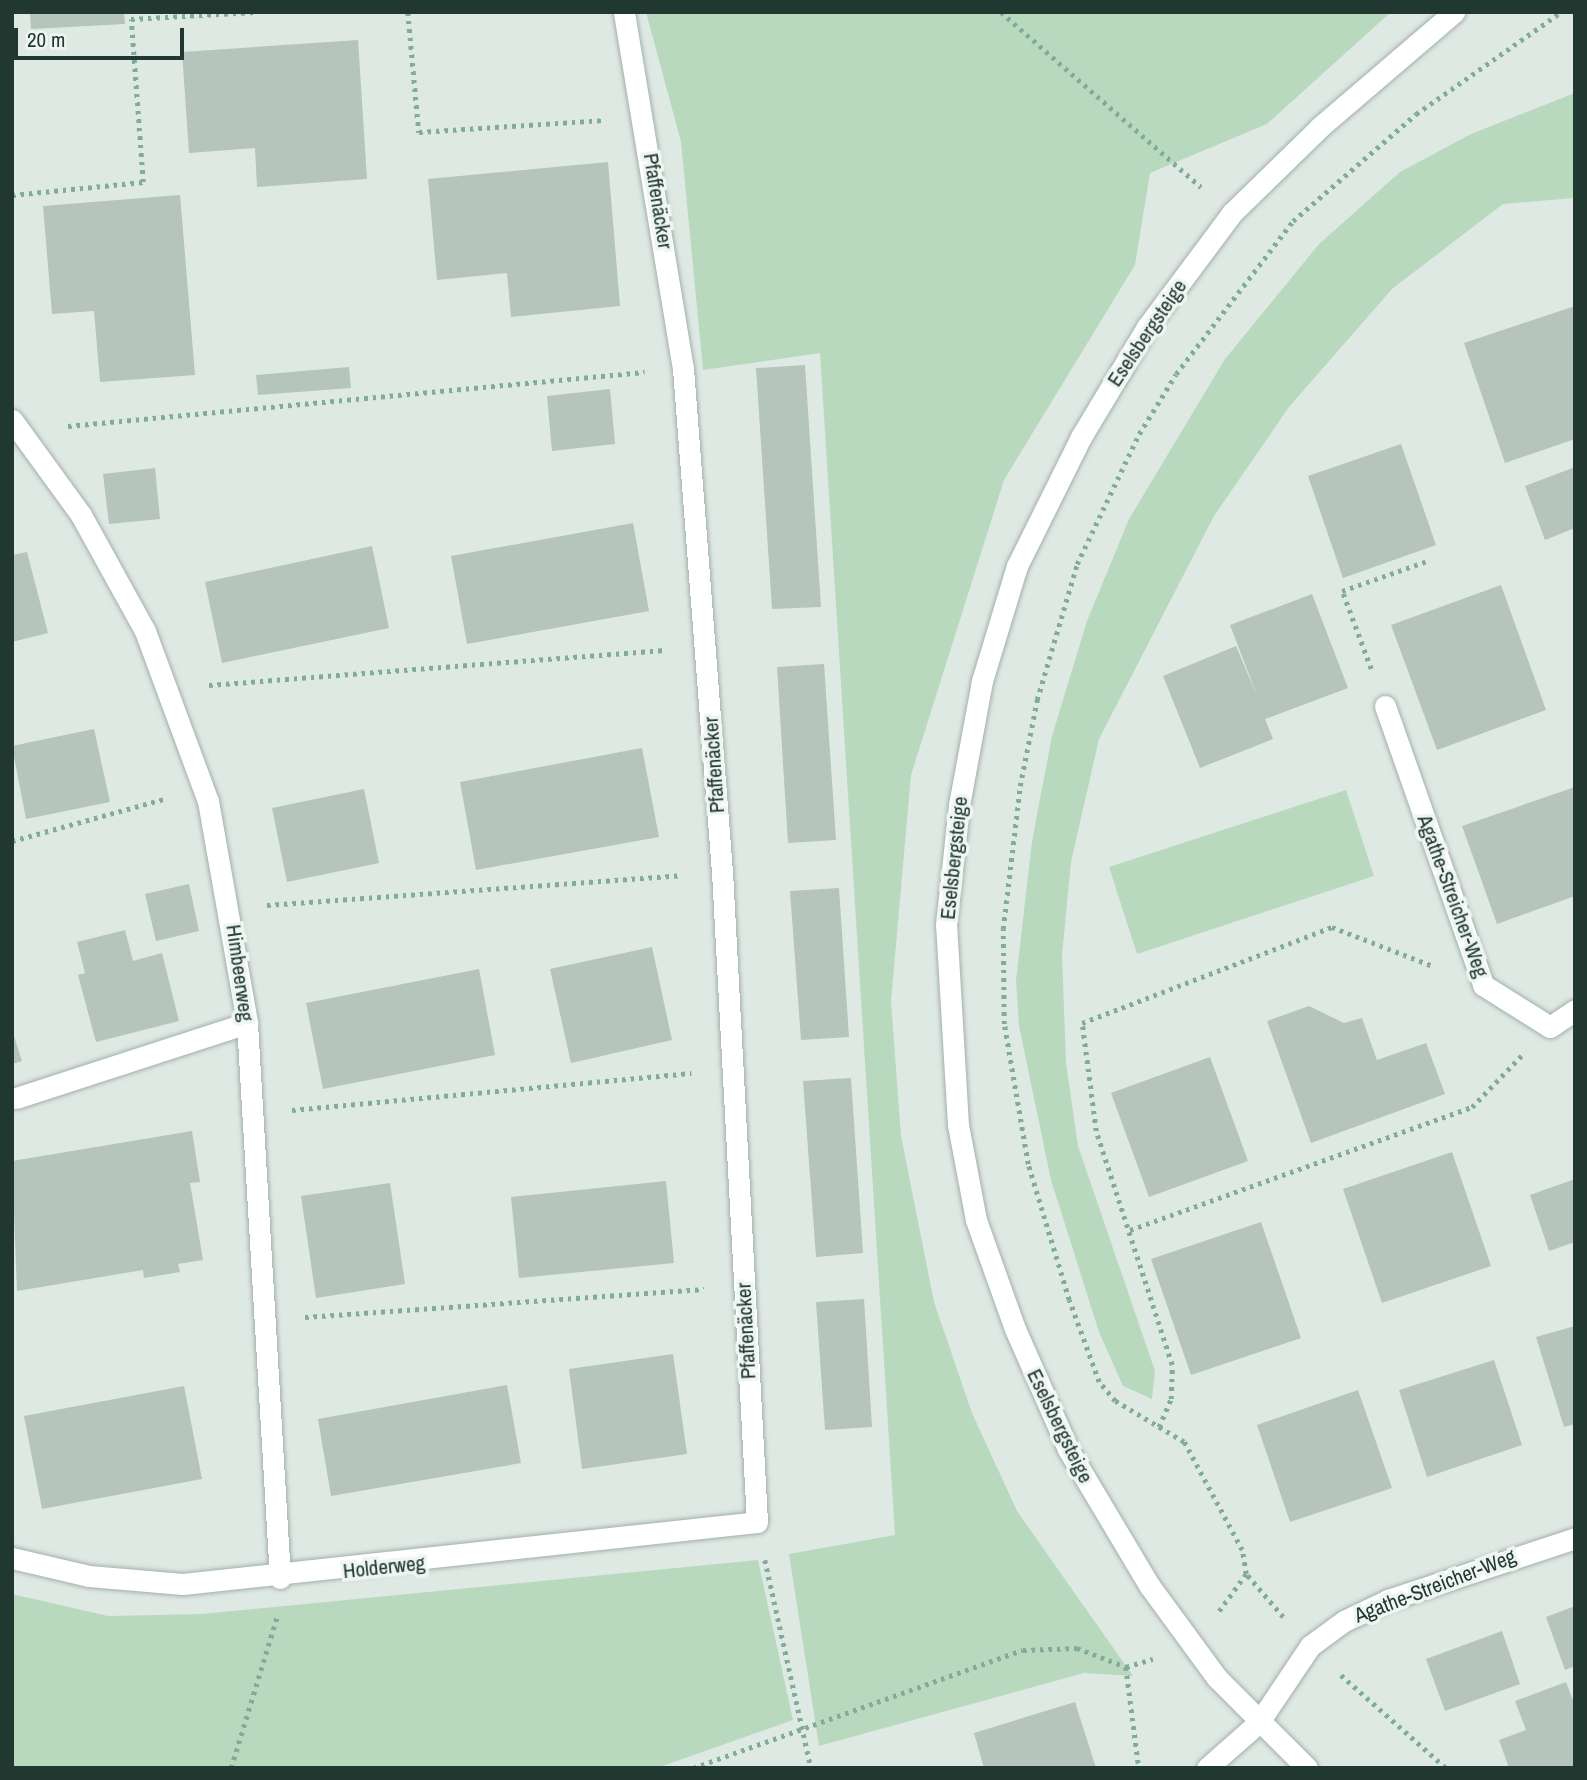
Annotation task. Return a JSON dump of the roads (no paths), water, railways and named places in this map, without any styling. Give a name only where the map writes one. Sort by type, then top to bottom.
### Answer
[{"type":"street","name":"Pfaffenäcker","points":[[624,12],[645,117],[683,369],[722,872],[757,1522]]},
{"type":"street","points":[[1425,34],[1444,12]]},
{"type":"street","name":"Eselsbergsteige","points":[[1307,1768],[1259,1722],[1187,1639],[1110,1525],[1069,1449],[976,1220],[953,1070],[946,925],[959,805],[982,681],[1017,565],[1080,437],[1147,327],[1232,213],[1425,34],[1454,12]]},
{"type":"street","name":"Himbeerweg","points":[[19,425],[117,578],[170,688],[204,788],[231,908],[247,1023],[262,1320],[280,1578]]},
{"type":"street","name":"Agathe-Streicher-Weg","points":[[1385,706],[1483,985],[1550,1027],[1575,1010]]},
{"type":"street","points":[[16,1098],[247,1023]]},
{"type":"street","name":"Holderweg","points":[[12,1558],[89,1576],[183,1584],[280,1578],[757,1522]]},
{"type":"street","name":"Agathe-Streicher-Weg","points":[[1207,1768],[1259,1722],[1310,1646],[1388,1600],[1575,1538]]}]
